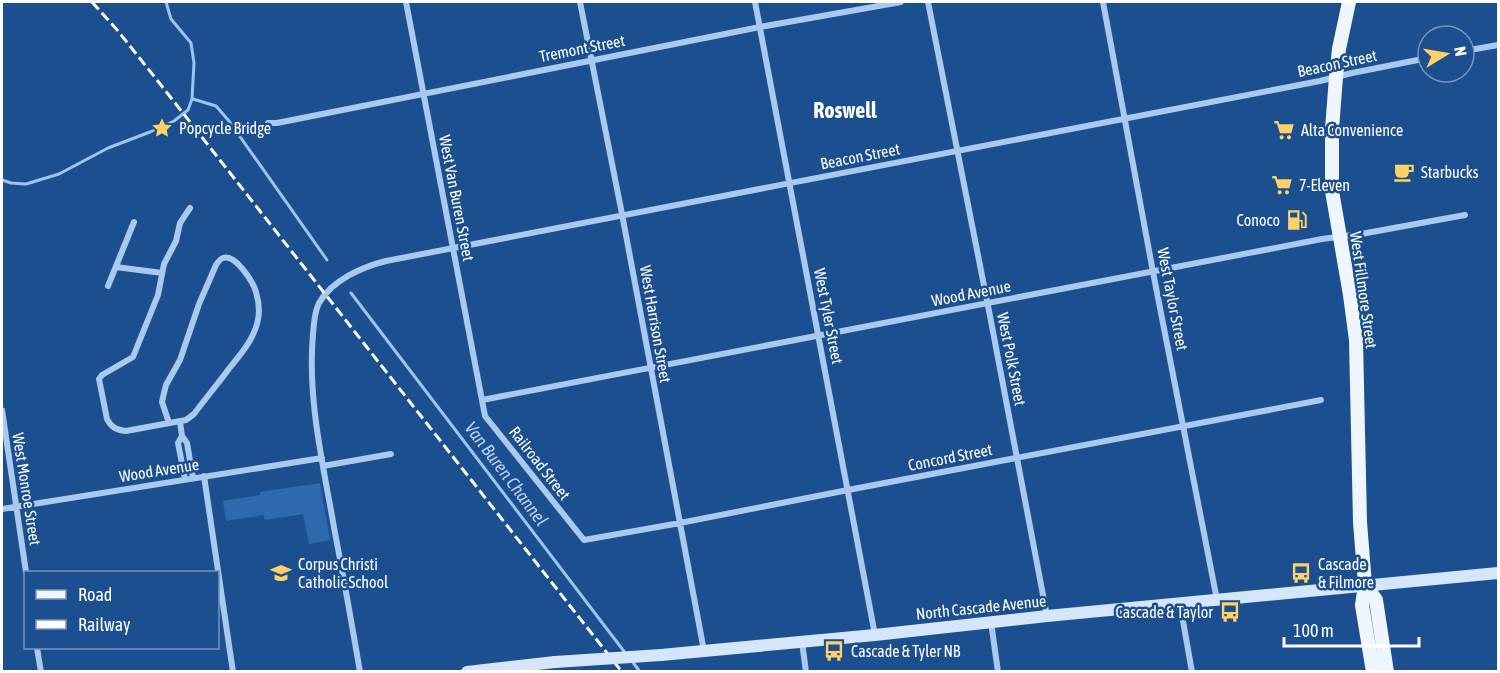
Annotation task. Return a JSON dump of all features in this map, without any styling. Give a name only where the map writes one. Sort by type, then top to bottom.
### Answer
[{"type":"main road","name":"West Fillmore Street","points":[[1349,2],[1339,49],[1331,166],[1332,191],[1356,340],[1361,532],[1365,585]]},
{"type":"main road","name":"North Cascade Avenue","points":[[466,672],[555,662],[662,655],[875,635],[1047,616],[1498,573]]},
{"type":"main road","points":[[1365,585],[1362,605],[1373,672]]},
{"type":"main road","points":[[1365,585],[1376,600],[1388,672]]},
{"type":"street","name":"West Van Buren Street","points":[[406,2],[482,400]]},
{"type":"street","name":"West Harrison Street","points":[[580,2],[704,651]]},
{"type":"street","name":"West Tyler Street","points":[[755,2],[875,635]]},
{"type":"street","name":"Tremont Street","points":[[268,123],[760,27],[901,2]]},
{"type":"street","name":"West Polk Street","points":[[928,2],[1047,616]]},
{"type":"street","name":"West Taylor Street","points":[[1103,2],[1217,600]]},
{"type":"street","points":[[1476,49],[1498,45]]},
{"type":"street","name":"Beacon Street","points":[[322,458],[312,378],[315,312],[332,288],[361,269],[386,261],[622,214],[1416,60]]},
{"type":"street","points":[[170,423],[162,402],[166,385],[180,360],[199,304],[220,259],[225,257],[237,263],[253,285],[258,302],[258,322],[249,343],[194,414],[186,420],[180,422],[126,431],[113,428],[107,419],[99,379],[133,357],[158,295],[164,264],[176,241],[180,223],[190,208]]},
{"type":"street","name":"Wood Avenue","points":[[482,400],[1465,215]]},
{"type":"street","points":[[108,286],[134,222]]},
{"type":"street","points":[[116,267],[162,273]]},
{"type":"street","name":"Railroad Street","points":[[482,400],[485,416],[584,540]]},
{"type":"street","name":"Concord Street","points":[[584,540],[1321,400]]},
{"type":"street","name":"West Monroe Street","points":[[2,410],[26,571]]},
{"type":"street","points":[[180,422],[182,436],[187,443],[193,478]]},
{"type":"street","points":[[182,436],[178,443],[185,479]]},
{"type":"street","points":[[323,466],[391,454]]},
{"type":"street","points":[[322,458],[360,672]]},
{"type":"street","name":"Wood Avenue","points":[[2,509],[322,458]]},
{"type":"street","points":[[204,476],[218,571]]},
{"type":"street","points":[[219,577],[233,672]]},
{"type":"street","points":[[1180,604],[1192,672]]},
{"type":"street","points":[[991,622],[999,672]]},
{"type":"street","points":[[802,642],[806,672]]},
{"type":"street","points":[[37,649],[41,672]]},
{"type":"shaded area","points":[[320,483],[330,540],[309,544],[303,514],[265,520],[263,515],[226,521],[223,501],[260,495],[260,492]]},
{"type":"waterway","points":[[2,180],[26,184],[59,174],[108,148],[174,121],[188,110],[192,99],[194,63],[191,43],[171,19],[166,2]]},
{"type":"waterway","name":"Van Buren Channel","points":[[193,99],[216,106],[229,121],[327,260]]},
{"type":"waterway","name":"Van Buren Channel","points":[[351,293],[626,654]]},
{"type":"waterway","name":"Van Buren Channel","points":[[632,661],[640,672]]},
{"type":"railway","points":[[92,2],[157,80],[622,672]]},
{"type":"place","name":"Popcycle Bridge","points":[[162,128]]},
{"type":"place","name":"Alta Convenience","points":[[1284,130]]},
{"type":"place","name":"Starbucks","points":[[1404,172]]},
{"type":"place","name":"7-Eleven","points":[[1282,185]]},
{"type":"place","name":"Conoco","points":[[1297,220]]},
{"type":"place","name":"Corpus Christi Catholic School","points":[[281,573]]},
{"type":"place","name":"Cascade & Filmore","points":[[1301,573]]},
{"type":"place","name":"Cascade & Taylor","points":[[1230,612]]},
{"type":"place","name":"Cascade & Tyler NB","points":[[834,651]]},
{"type":"district","name":"Roswell","points":[[845,110]]}]
